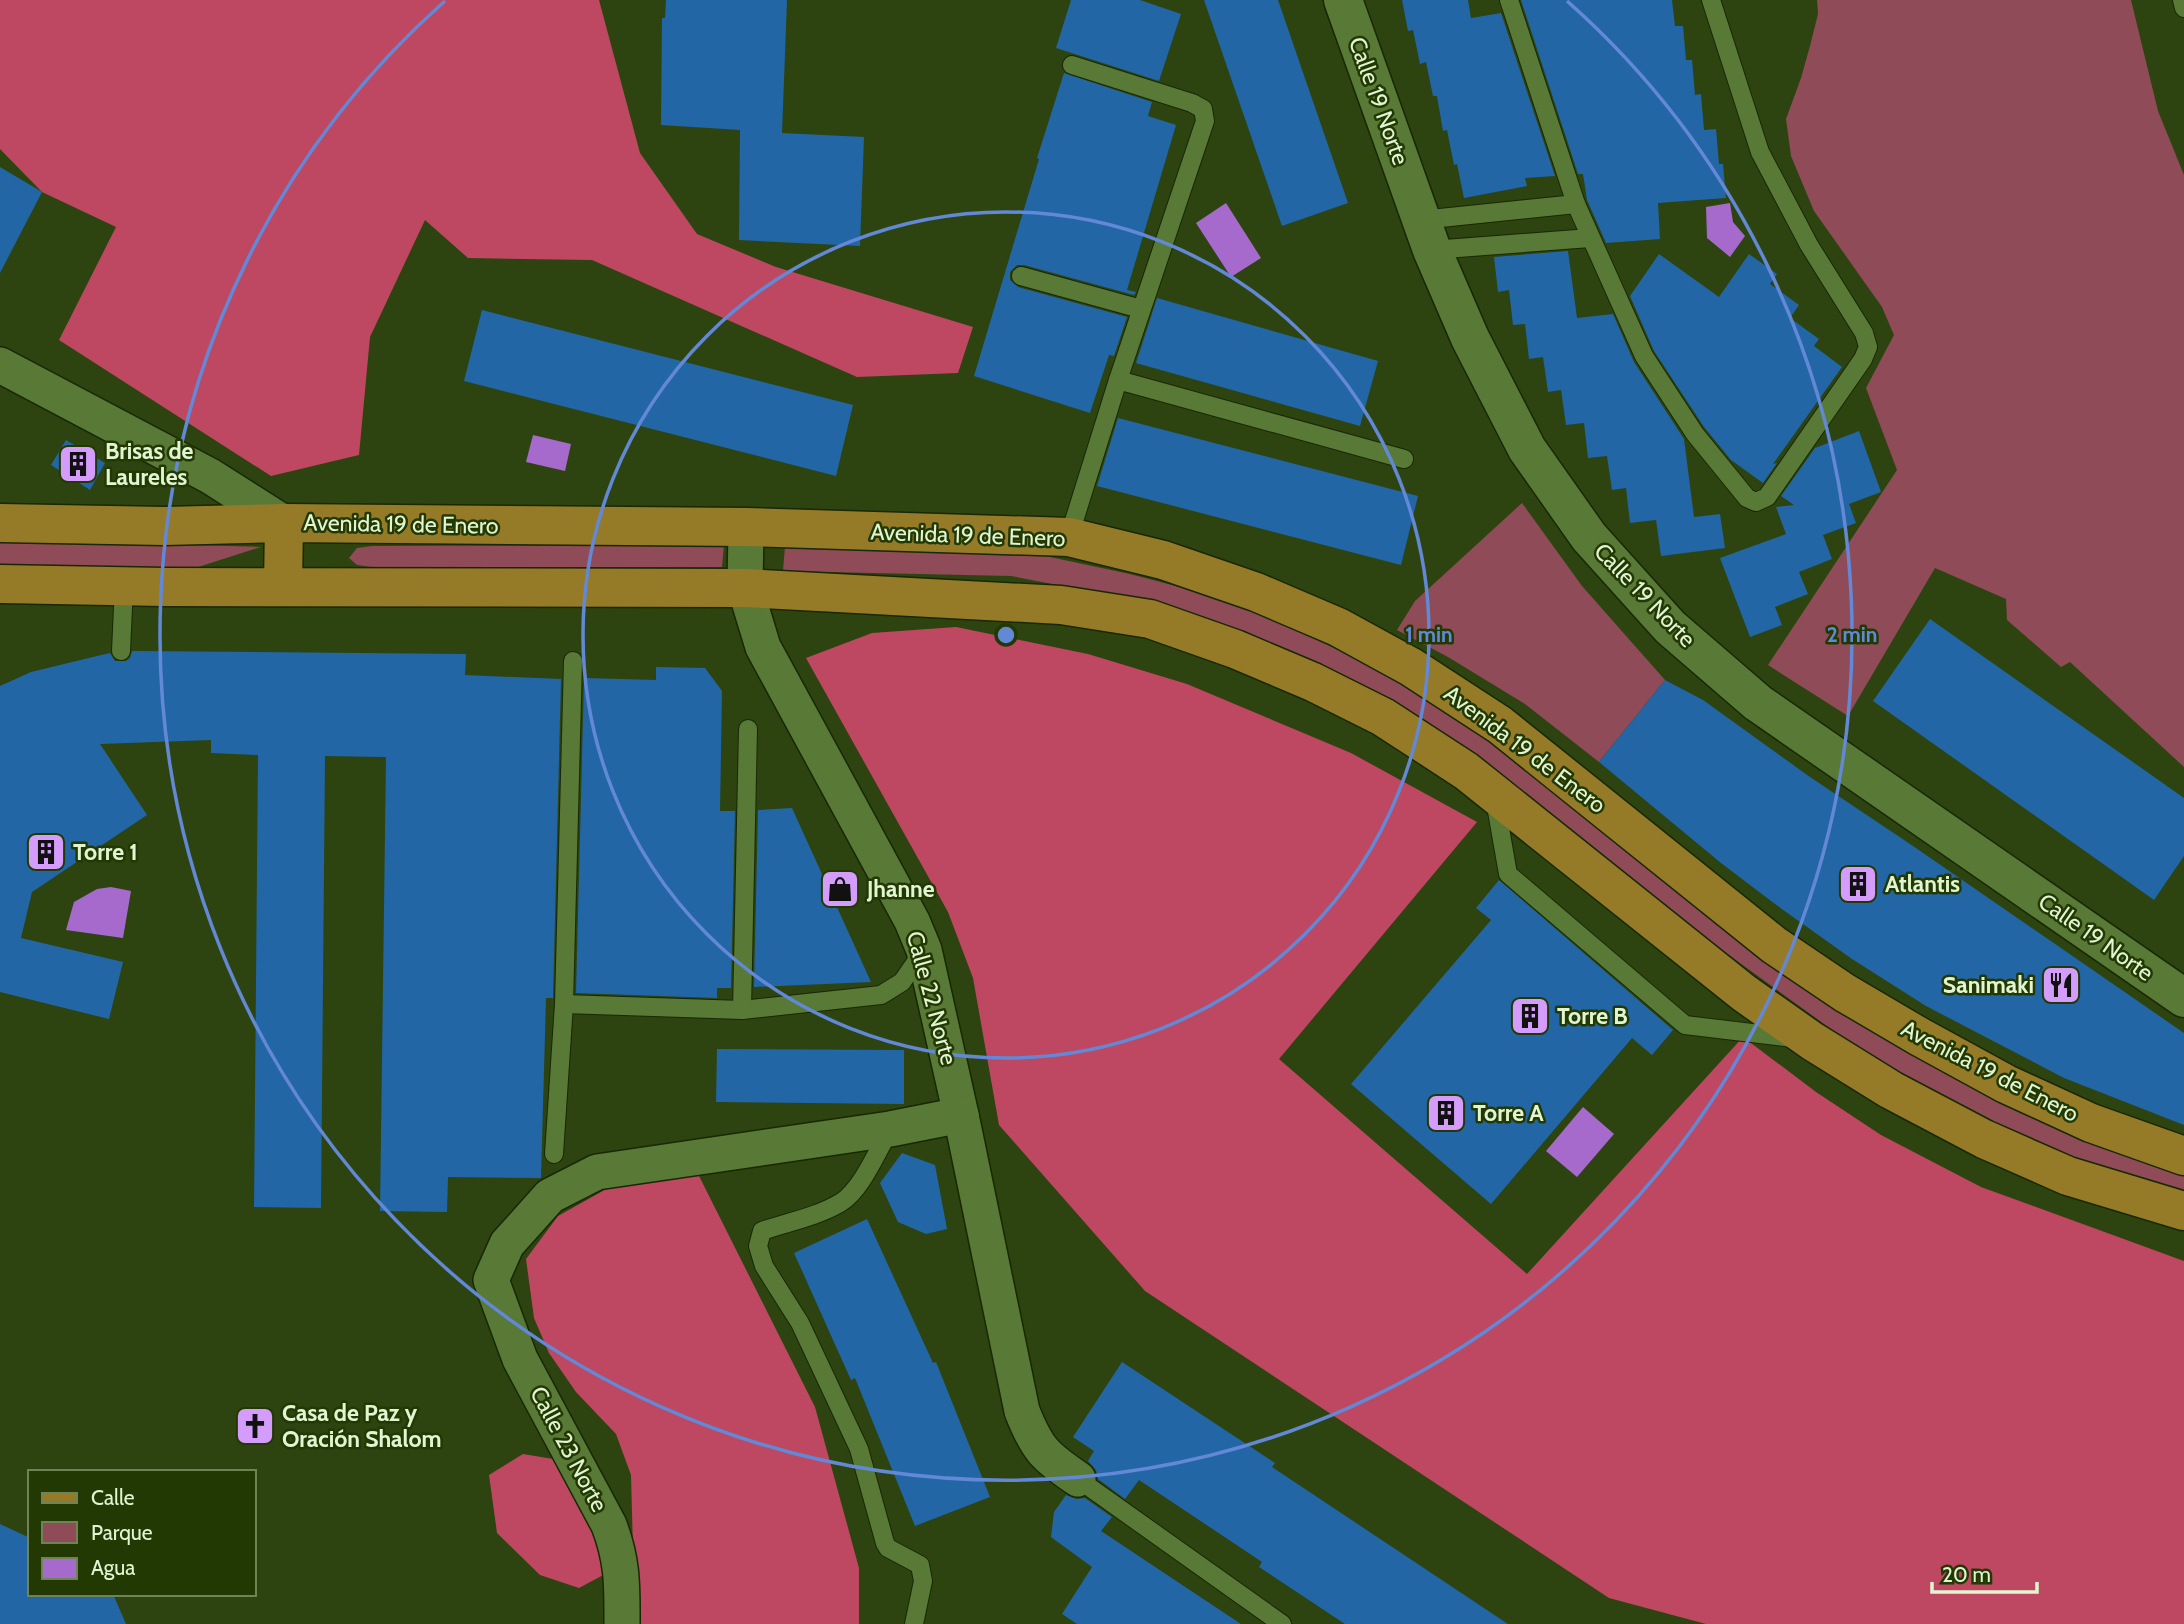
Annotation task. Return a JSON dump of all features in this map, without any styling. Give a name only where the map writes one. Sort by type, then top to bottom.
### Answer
[{"type":"main road","name":"Avenida 19 de Enero","points":[[0,523],[164,526],[284,523],[746,527],[1069,537],[1163,560],[1256,592],[1338,627],[1411,667],[1500,725],[1774,945],[1845,993],[2006,1084],[2091,1123],[2184,1156]]},
{"type":"main road","points":[[283,587],[284,523]]},
{"type":"main road","points":[[0,584],[745,588],[1061,605],[1150,620],[1236,649],[1313,682],[1383,718],[1466,771],[1744,993],[1812,1041],[1891,1090],[1984,1139],[2068,1176],[2184,1211]]},
{"type":"street","name":"Calle 19 Norte","points":[[1343,0],[1426,235],[1470,338],[1527,449],[1589,537],[1670,627],[1758,703],[2184,998]]},
{"type":"street","points":[[0,365],[210,476],[284,523]]},
{"type":"street","name":"Calle 22 Norte","points":[[746,527],[745,588],[763,647],[912,921],[924,950],[1022,1411],[1032,1438],[1049,1459],[1078,1479]]},
{"type":"street","points":[[890,1129],[961,1115]]},
{"type":"street","name":"Calle 23 Norte","points":[[622,1624],[620,1562],[609,1525],[520,1359],[491,1280],[507,1244],[550,1196],[597,1172],[890,1129]]},
{"type":"lane","points":[[1509,0],[1576,204],[1644,356],[1695,434],[1747,498],[1756,502],[1767,497],[1863,359],[1868,347],[1864,333],[1809,245],[1760,152],[1711,0]]},
{"type":"lane","points":[[2182,0],[2184,8]]},
{"type":"lane","points":[[1069,537],[1141,309],[1205,121],[1203,110],[1192,103],[1072,65]]},
{"type":"lane","points":[[1426,235],[1576,204]]},
{"type":"lane","points":[[1426,235],[1590,238]]},
{"type":"lane","points":[[1021,276],[1141,309]]},
{"type":"lane","points":[[1118,380],[1404,460]]},
{"type":"lane","points":[[121,651],[124,586]]},
{"type":"lane","points":[[554,1154],[564,1004],[573,661]]},
{"type":"lane","points":[[742,1010],[748,729]]},
{"type":"lane","points":[[1494,793],[1508,874],[1685,1025],[1812,1041]]},
{"type":"lane","points":[[564,1004],[742,1010],[881,995],[902,982],[924,950]]},
{"type":"lane","points":[[890,1129],[866,1174],[843,1201],[811,1216],[762,1231],[758,1247],[764,1266],[800,1323],[859,1449],[885,1544],[920,1565],[923,1581],[914,1624]]},
{"type":"lane","points":[[1078,1479],[1282,1624]]},
{"type":"green space","points":[[1817,0],[2131,0],[2158,111],[2184,175],[2184,767],[2070,662],[2061,667],[2007,620],[2006,599],[1935,568],[1848,716],[1768,665],[1897,470],[1866,388],[1894,335],[1882,307],[1814,211],[1791,156],[1786,119],[1810,46],[1818,14]]},
{"type":"green space","points":[[1522,503],[1582,586],[1665,680],[1599,762],[1525,704],[1448,657],[1397,630],[1415,601]]},
{"type":"green space","points":[[0,540],[261,547],[195,568],[0,566]]},
{"type":"green space","points":[[724,545],[722,567],[371,567],[357,565],[349,558],[357,548],[372,546]]},
{"type":"green space","points":[[785,546],[1017,550],[1130,574],[1229,600],[1345,653],[1467,720],[1685,895],[2184,1173],[2184,1199],[2086,1168],[1885,1068],[1672,914],[1561,822],[1460,744],[1327,670],[1210,619],[1120,597],[1011,576],[783,571]]},
{"type":"shaded area","points":[[0,0],[599,0],[640,153],[697,234],[776,267],[973,327],[958,373],[857,377],[592,260],[468,258],[425,220],[370,337],[359,455],[271,476],[59,340],[116,227],[42,192],[0,149]]},
{"type":"shaded area","points":[[956,627],[1088,654],[1187,684],[1351,753],[1477,822],[1279,1059],[1527,1274],[1743,1037],[1816,1092],[1881,1135],[1981,1187],[2184,1261],[2184,1624],[1706,1624],[1609,1598],[1145,1291],[999,1125],[973,978],[948,912],[806,658],[872,633]]},
{"type":"shaded area","points":[[698,1174],[815,1407],[859,1568],[859,1624],[635,1624],[631,1475],[616,1434],[576,1392],[549,1353],[534,1318],[526,1259],[558,1216],[617,1183]]},
{"type":"shaded area","points":[[523,1454],[559,1460],[582,1496],[607,1573],[579,1588],[540,1575],[497,1533],[489,1475]]},
{"type":"water","points":[[1226,203],[1261,258],[1231,277],[1196,223]]},
{"type":"water","points":[[1730,203],[1733,222],[1745,236],[1730,257],[1707,238],[1706,207]]},
{"type":"water","points":[[533,435],[571,444],[565,471],[526,462]]},
{"type":"water","points":[[111,887],[131,891],[123,938],[66,930],[74,902],[97,889]]},
{"type":"water","points":[[1583,1107],[1614,1134],[1577,1177],[1546,1151]]},
{"type":"building","points":[[666,0],[787,0],[782,133],[864,137],[860,246],[739,240],[740,130],[661,125],[662,18],[665,18]]},
{"type":"building","points":[[1071,0],[1140,0],[1181,14],[1159,81],[1056,48]]},
{"type":"building","points":[[1204,0],[1278,0],[1348,203],[1282,226]]},
{"type":"building","points":[[1402,0],[1468,0],[1471,18],[1501,13],[1555,176],[1525,178],[1527,186],[1464,198],[1447,130],[1443,131],[1437,96],[1433,96],[1426,62],[1420,64],[1413,30],[1408,31]]},
{"type":"building","points":[[1521,0],[1672,0],[1675,26],[1683,26],[1686,60],[1692,60],[1695,95],[1701,94],[1704,130],[1716,129],[1726,198],[1658,203],[1660,239],[1606,243],[1587,200],[1583,174],[1578,174]]},
{"type":"building","points":[[1064,73],[1152,102],[1148,116],[1176,125],[1127,290],[1136,292],[1134,295],[1024,265],[1017,265],[1010,272],[1010,280],[1018,287],[1127,317],[1114,356],[1109,355],[1090,413],[974,376]]},
{"type":"building","points":[[0,167],[42,192],[0,273]]},
{"type":"building","points":[[1568,251],[1577,318],[1613,314],[1634,362],[1684,439],[1694,517],[1720,514],[1725,548],[1661,556],[1656,520],[1630,523],[1626,488],[1612,490],[1607,456],[1588,458],[1584,423],[1566,425],[1561,390],[1548,392],[1543,357],[1529,359],[1525,324],[1513,325],[1509,290],[1498,292],[1494,257]]},
{"type":"building","points":[[1659,254],[1719,297],[1749,254],[1777,274],[1770,284],[1799,305],[1790,318],[1819,339],[1814,346],[1842,367],[1773,464],[1777,463],[1763,483],[1731,460],[1704,427],[1654,351],[1630,296]]},
{"type":"building","points":[[1157,298],[1378,361],[1360,426],[1136,363]]},
{"type":"building","points":[[482,310],[853,405],[836,476],[464,381]]},
{"type":"building","points":[[1118,418],[1418,496],[1401,565],[1097,486]]},
{"type":"building","points":[[1859,431],[1881,492],[1849,504],[1856,523],[1823,535],[1832,559],[1799,572],[1808,594],[1775,607],[1782,625],[1750,637],[1720,558],[1786,534],[1776,507],[1794,505],[1781,496],[1815,448]]},
{"type":"building","name":"Brisas de Laureles","points":[[66,440],[105,463],[90,490],[51,465]]},
{"type":"building","points":[[1930,619],[2184,798],[2184,856],[2154,900],[1873,701]]},
{"type":"building","points":[[132,651],[466,654],[465,675],[561,679],[553,998],[546,998],[541,1178],[448,1177],[447,1212],[380,1211],[386,757],[325,756],[321,1208],[254,1207],[258,755],[211,753],[211,740],[100,744],[147,815],[32,892],[21,938],[123,962],[109,1019],[0,992],[0,686],[31,672],[110,653],[115,661],[126,661]]},
{"type":"building","points":[[656,667],[705,668],[722,691],[720,811],[735,811],[731,988],[717,988],[717,998],[576,993],[584,680],[656,680]]},
{"type":"building","name":"Atlantis","points":[[1665,680],[1703,700],[1810,777],[2184,1033],[2184,1125],[2064,1078],[1926,1006],[1852,959],[1775,904],[1599,762]]},
{"type":"building","points":[[792,808],[871,982],[754,987],[758,810]]},
{"type":"building","points":[[1499,880],[1673,1030],[1652,1055],[1632,1038],[1491,1204],[1351,1084],[1491,920],[1476,908]]},
{"type":"building","points":[[717,1049],[904,1050],[904,1104],[716,1102]]},
{"type":"building","points":[[902,1153],[935,1165],[947,1229],[926,1234],[898,1222],[880,1183]]},
{"type":"building","points":[[867,1219],[933,1363],[936,1362],[990,1497],[915,1526],[855,1378],[851,1380],[794,1253]]},
{"type":"building","points":[[1122,1362],[1275,1463],[1272,1467],[1508,1624],[1345,1624],[1259,1567],[1262,1562],[1139,1480],[1125,1499],[1098,1479],[1096,1470],[1088,1461],[1094,1451],[1073,1437]]},
{"type":"building","points":[[1066,1495],[1076,1499],[1085,1498],[1112,1517],[1101,1531],[1241,1624],[1077,1624],[1062,1614],[1092,1567],[1051,1537],[1054,1512]]},
{"type":"building","points":[[0,1524],[28,1537],[28,1596],[114,1596],[126,1624],[0,1624]]},
{"type":"place","name":"Brisas de Laureles","points":[[78,464]]},
{"type":"place","name":"Torre 1","points":[[46,852]]},
{"type":"place","name":"Atlantis","points":[[1858,884]]},
{"type":"place","name":"Jhanne","points":[[840,889]]},
{"type":"place","name":"Sanimaki","points":[[2061,985]]},
{"type":"place","name":"Torre B","points":[[1530,1016]]},
{"type":"place","name":"Torre A","points":[[1446,1113]]},
{"type":"place","name":"Casa de Paz y Oración Shalom","points":[[255,1426]]}]
